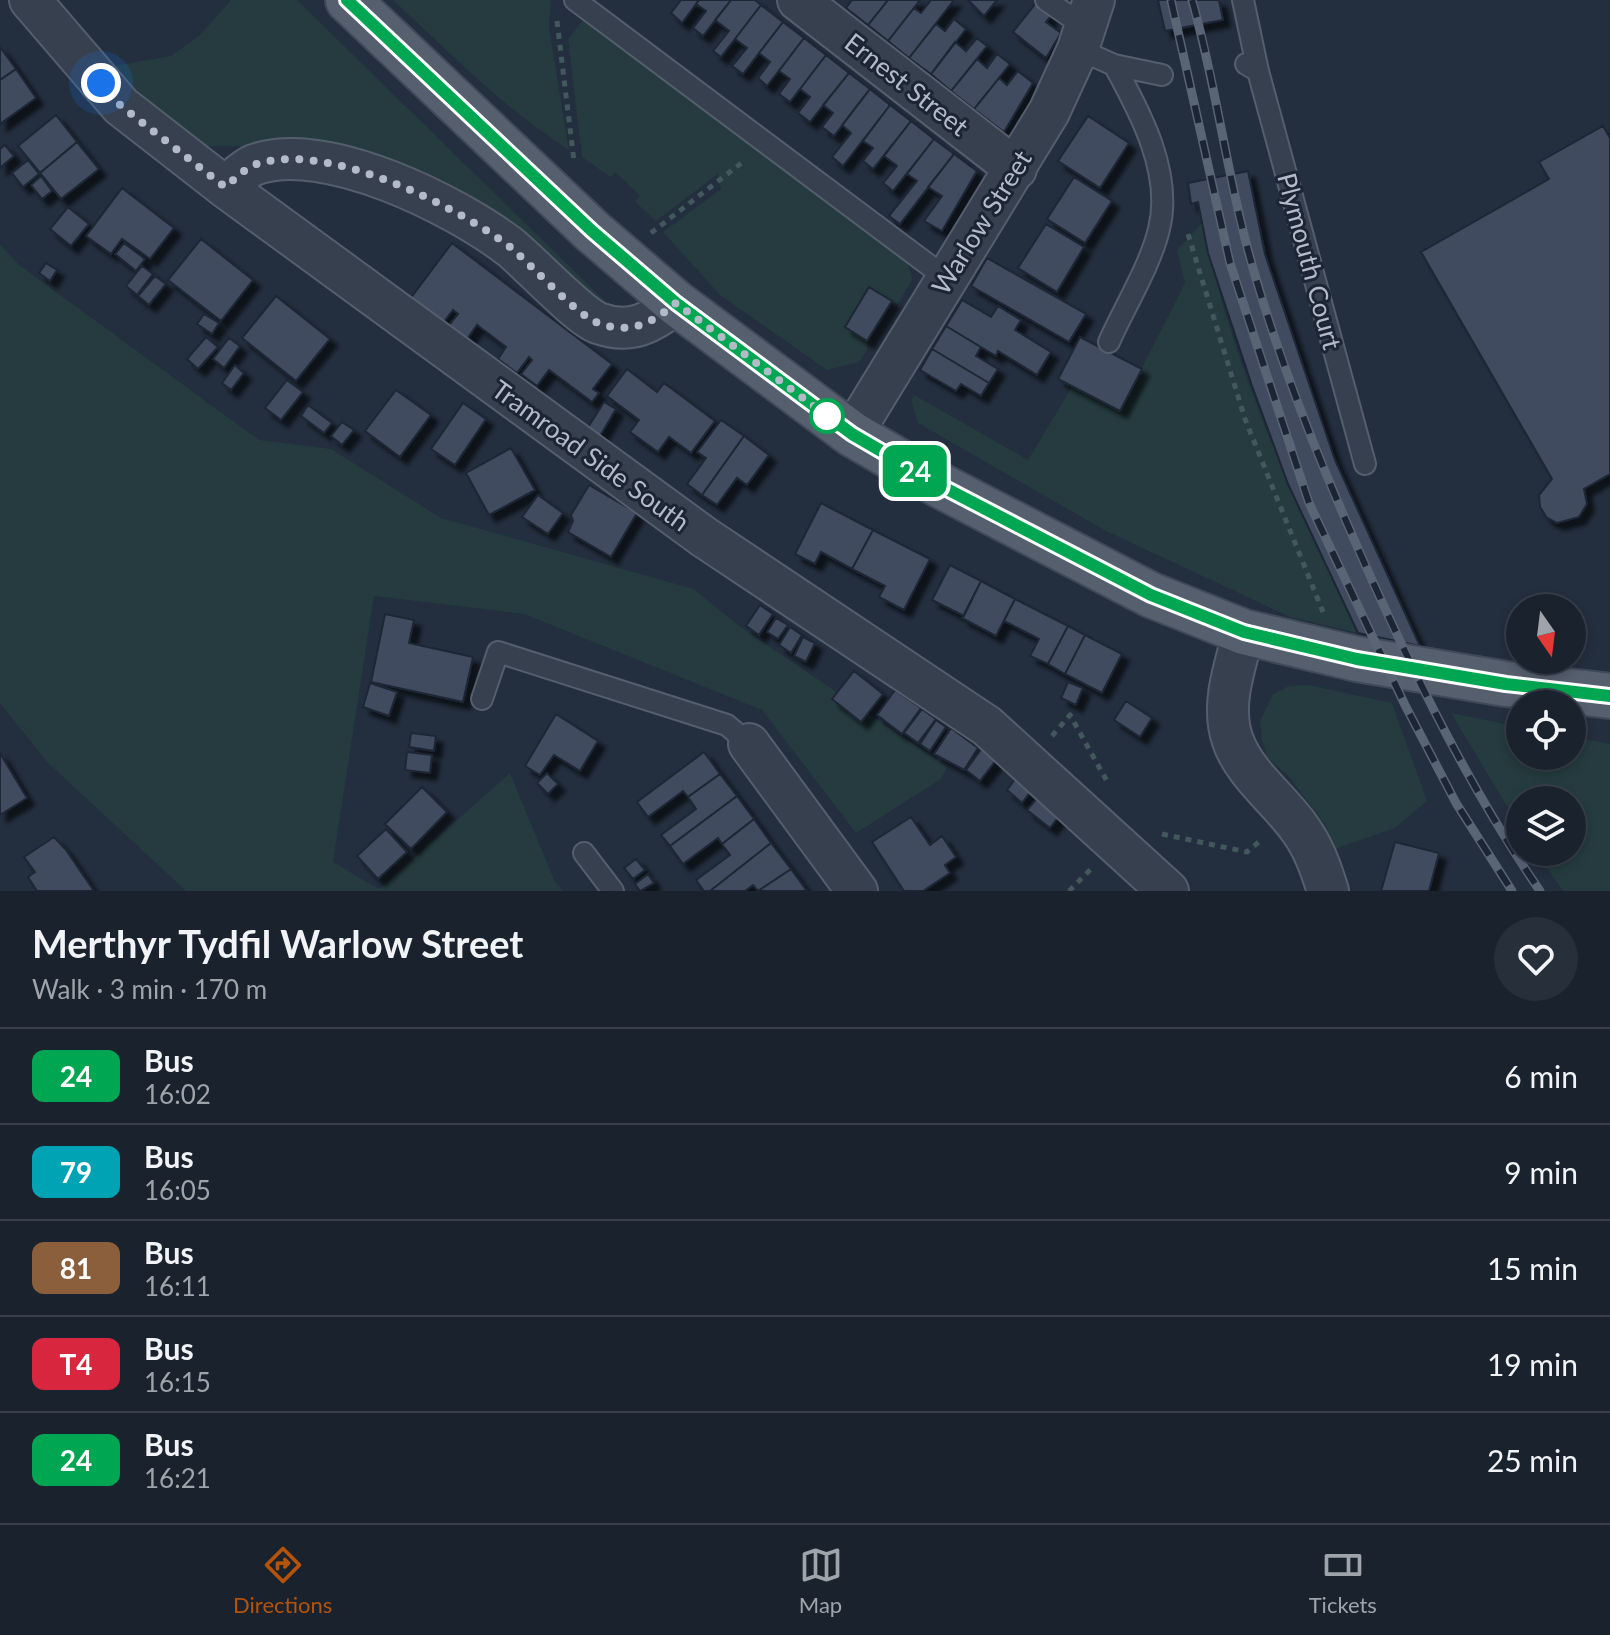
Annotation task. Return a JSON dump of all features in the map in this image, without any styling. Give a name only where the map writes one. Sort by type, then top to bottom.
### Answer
[{"type":"main road","points":[[348,0],[545,186],[676,303],[852,434],[943,487],[1151,595],[1244,632],[1323,651],[1506,684],[1610,696]]},
{"type":"street","name":"Tramroad Side South","points":[[30,0],[121,106],[225,187],[704,537],[987,726],[1168,891]]},
{"type":"street","name":"Ernest Street","points":[[798,0],[1016,169]]},
{"type":"street","name":"Warlow Street","points":[[852,434],[1049,112],[1088,20]]},
{"type":"street","points":[[225,187],[254,165],[290,159],[353,170],[405,186],[441,203],[508,246],[596,322],[628,329],[654,321],[676,303]]},
{"type":"street","points":[[1244,632],[1231,677],[1229,719],[1232,740],[1243,762],[1301,830],[1316,855],[1328,891]]},
{"type":"street","points":[[749,744],[857,891]]},
{"type":"lane","points":[[1046,0],[1088,20],[1132,97],[1158,165],[1163,196],[1159,230],[1109,342]]},
{"type":"lane","name":"Plymouth Court","points":[[1243,0],[1252,68],[1365,464]]},
{"type":"lane","points":[[567,7],[763,143],[946,278]]},
{"type":"lane","points":[[1114,65],[1162,75]]},
{"type":"lane","points":[[482,699],[498,652],[727,725],[749,744]]},
{"type":"lane","points":[[584,853],[613,891]]},
{"type":"path","points":[[545,186],[574,160],[556,27],[567,7]]},
{"type":"path","points":[[624,258],[659,225],[756,153],[763,143]]},
{"type":"path","points":[[1163,196],[1186,229],[1245,419],[1328,626],[1323,651]]},
{"type":"green space","points":[[231,0],[297,0],[604,300],[606,306],[303,147],[203,146],[108,67],[171,56],[201,34]]},
{"type":"green space","points":[[393,0],[551,0],[549,27],[569,150],[499,98]]},
{"type":"green space","points":[[584,19],[908,263],[912,280],[898,304],[869,288],[845,327],[867,341],[867,350],[859,362],[827,370],[720,295],[663,232],[721,189],[718,174],[656,221],[635,202],[640,196],[616,173],[610,177],[582,157],[568,39]]},
{"type":"green space","points":[[1203,222],[1247,380],[1289,484],[1358,633],[1290,617],[1106,531],[918,423],[911,400],[914,395],[1028,460],[1072,387],[1120,411],[1185,283],[1177,250]]},
{"type":"green space","points":[[0,244],[19,265],[259,440],[331,449],[441,518],[694,589],[739,626],[947,767],[941,779],[856,833],[762,710],[524,614],[374,596],[333,862],[379,889],[510,773],[555,882],[563,891],[186,891],[47,762],[0,703]]},
{"type":"green space","points":[[1309,685],[1392,703],[1427,801],[1395,828],[1335,849],[1327,827],[1289,777],[1267,757],[1260,721],[1273,694],[1289,686]]},
{"type":"green space","points":[[1451,713],[1506,724],[1506,770],[1586,770],[1586,740],[1610,744],[1610,891],[1563,891],[1546,866],[1586,866],[1586,786],[1506,786],[1506,805]]},
{"type":"building","points":[[681,0],[699,0],[682,23],[671,13]]},
{"type":"building","points":[[699,0],[731,0],[703,36],[693,28],[706,11],[696,4]]},
{"type":"building","points":[[731,0],[755,0],[761,5],[721,57],[713,51],[729,31],[715,20]]},
{"type":"building","points":[[852,0],[888,0],[868,25],[846,8]]},
{"type":"building","points":[[888,0],[920,0],[888,41],[868,25]]},
{"type":"building","points":[[931,0],[954,0],[909,58],[888,41],[914,8],[921,13]]},
{"type":"building","points":[[968,0],[997,0],[984,16]]},
{"type":"building","points":[[1158,0],[1219,0],[1223,20],[1165,31]]},
{"type":"building","points":[[1036,3],[1051,16],[1046,22],[1061,33],[1046,58],[1013,32]]},
{"type":"building","points":[[761,5],[783,22],[743,74],[732,66],[747,48],[735,39]]},
{"type":"building","points":[[954,19],[966,29],[931,74],[909,58],[936,24],[945,31]]},
{"type":"building","points":[[783,22],[804,38],[767,86],[758,78],[770,62],[759,53]]},
{"type":"building","points":[[804,38],[826,55],[790,102],[779,94],[790,79],[779,71]]},
{"type":"building","points":[[977,38],[987,46],[951,91],[931,74],[955,42],[966,51]]},
{"type":"building","points":[[0,47],[16,69],[0,80]]},
{"type":"building","points":[[997,54],[1010,64],[974,109],[951,91],[977,59],[987,68]]},
{"type":"building","points":[[826,55],[849,73],[810,122],[798,113],[810,97],[800,89]]},
{"type":"building","points":[[16,69],[36,98],[0,124],[0,80]]},
{"type":"building","points":[[1018,71],[1033,83],[1004,132],[974,109],[999,78],[1007,85]]},
{"type":"building","points":[[849,73],[870,89],[834,136],[822,127],[833,113],[823,105]]},
{"type":"building","points":[[870,89],[890,105],[843,166],[832,157],[851,133],[842,125]]},
{"type":"building","points":[[890,105],[911,121],[873,169],[863,161],[873,148],[863,141]]},
{"type":"building","points":[[56,115],[77,142],[40,173],[18,146]]},
{"type":"building","points":[[1088,116],[1129,143],[1100,188],[1058,161]]},
{"type":"building","points":[[911,121],[934,139],[893,191],[883,183],[897,166],[884,156]]},
{"type":"building","points":[[1603,126],[1610,138],[1610,474],[1584,489],[1587,504],[1579,517],[1557,523],[1547,518],[1540,507],[1539,495],[1552,479],[1421,252],[1549,179],[1539,162]]},
{"type":"building","points":[[934,139],[954,154],[900,224],[889,216],[917,181],[907,174]]},
{"type":"building","points":[[77,142],[99,169],[61,199],[40,173]]},
{"type":"building","points":[[5,145],[14,156],[0,168],[0,149]]},
{"type":"building","points":[[954,154],[977,171],[942,231],[924,221],[942,196],[928,187]]},
{"type":"building","points":[[28,160],[39,174],[23,187],[12,173]]},
{"type":"building","points":[[1248,171],[1265,254],[1335,460],[1420,646],[1358,633],[1288,484],[1252,386],[1208,253],[1198,202],[1191,204],[1188,183]]},
{"type":"building","points":[[41,176],[52,191],[42,199],[31,185]]},
{"type":"building","points":[[1074,177],[1112,201],[1085,243],[1047,219]]},
{"type":"building","points":[[122,188],[174,228],[150,259],[122,239],[111,254],[86,236]]},
{"type":"building","points":[[68,207],[89,224],[71,246],[50,229]]},
{"type":"building","points":[[1046,224],[1084,247],[1057,292],[1018,268]]},
{"type":"building","points":[[201,239],[253,280],[221,321],[168,280]]},
{"type":"building","points":[[124,243],[145,259],[136,271],[115,254]]},
{"type":"building","points":[[452,243],[612,364],[593,389],[599,393],[592,402],[549,370],[537,386],[521,374],[532,360],[529,357],[517,373],[498,359],[506,347],[477,325],[467,339],[449,325],[458,314],[453,310],[443,323],[410,299]]},
{"type":"building","points":[[987,258],[1086,314],[1069,342],[971,286]]},
{"type":"building","points":[[46,263],[57,270],[50,281],[39,273]]},
{"type":"building","points":[[142,266],[153,274],[137,295],[126,286]]},
{"type":"building","points":[[155,276],[166,284],[149,305],[138,296]]},
{"type":"building","points":[[869,287],[892,301],[867,341],[845,327]]},
{"type":"building","points":[[276,296],[330,339],[296,381],[242,338]]},
{"type":"building","points":[[962,300],[991,317],[998,306],[1021,320],[1015,330],[1051,352],[1037,375],[998,351],[996,356],[946,326]]},
{"type":"building","points":[[204,314],[219,323],[212,334],[197,324]]},
{"type":"building","points":[[946,326],[981,347],[976,356],[998,369],[989,383],[932,349]]},
{"type":"building","points":[[206,337],[218,347],[198,369],[187,359]]},
{"type":"building","points":[[1080,337],[1142,369],[1120,411],[1058,379]]},
{"type":"building","points":[[229,338],[240,346],[224,368],[213,359]]},
{"type":"building","points":[[932,349],[989,383],[981,396],[961,384],[956,391],[920,370]]},
{"type":"building","points":[[235,365],[244,373],[231,390],[222,383]]},
{"type":"building","points":[[627,369],[657,392],[664,383],[715,421],[691,453],[669,437],[658,452],[630,432],[639,420],[607,396]]},
{"type":"building","points":[[287,380],[303,392],[281,420],[265,408]]},
{"type":"building","points":[[396,390],[431,415],[400,457],[365,431]]},
{"type":"building","points":[[604,402],[616,409],[600,436],[587,429]]},
{"type":"building","points":[[463,403],[486,419],[455,465],[431,449]]},
{"type":"building","points":[[308,405],[332,423],[324,433],[301,416]]},
{"type":"building","points":[[721,420],[744,436],[702,495],[687,484],[706,458],[697,452]]},
{"type":"building","points":[[342,422],[354,430],[342,445],[331,436]]},
{"type":"building","points":[[744,436],[769,455],[747,485],[737,478],[717,505],[702,495]]},
{"type":"building","points":[[511,448],[535,490],[489,515],[466,473]]},
{"type":"building","points":[[589,485],[637,513],[611,557],[568,532],[573,521],[571,515]]},
{"type":"building","points":[[538,495],[563,513],[548,534],[522,517]]},
{"type":"building","points":[[821,503],[873,530],[852,569],[821,552],[815,564],[795,554]]},
{"type":"building","points":[[873,530],[930,559],[904,610],[879,597],[885,586],[852,569]]},
{"type":"building","points":[[950,565],[981,581],[964,616],[932,600]]},
{"type":"building","points":[[981,581],[1015,599],[996,636],[962,618]]},
{"type":"building","points":[[1015,599],[1068,626],[1048,664],[1030,656],[1039,639],[1004,621]]},
{"type":"building","points":[[760,605],[773,614],[759,635],[746,626]]},
{"type":"building","points":[[385,614],[414,620],[409,643],[473,657],[463,702],[371,682]]},
{"type":"building","points":[[776,618],[788,625],[778,639],[767,632]]},
{"type":"building","points":[[1068,626],[1085,635],[1065,674],[1048,664]]},
{"type":"building","points":[[790,627],[802,635],[791,653],[779,645]]},
{"type":"building","points":[[1085,635],[1122,654],[1102,693],[1065,674]]},
{"type":"building","points":[[803,637],[815,643],[806,662],[794,656]]},
{"type":"building","points":[[854,671],[883,694],[861,722],[832,699]]},
{"type":"building","points":[[1068,682],[1083,688],[1076,705],[1061,698]]},
{"type":"building","points":[[370,683],[397,692],[389,716],[363,707]]},
{"type":"building","points":[[895,690],[921,708],[902,734],[877,715]]},
{"type":"building","points":[[1126,701],[1152,718],[1140,737],[1114,720]]},
{"type":"building","points":[[922,709],[936,719],[918,743],[904,733]]},
{"type":"building","points":[[556,714],[598,741],[580,771],[554,755],[540,775],[525,766]]},
{"type":"building","points":[[936,720],[946,727],[930,751],[920,744]]},
{"type":"building","points":[[951,728],[978,748],[964,770],[934,754]]},
{"type":"building","points":[[411,733],[436,736],[434,751],[409,747]]},
{"type":"building","points":[[982,748],[997,759],[980,781],[966,770]]},
{"type":"building","points":[[407,752],[432,755],[430,773],[405,770]]},
{"type":"building","points":[[704,752],[720,774],[688,797],[683,791],[648,817],[637,802]]},
{"type":"building","points":[[0,753],[27,798],[0,815]]},
{"type":"building","points":[[547,773],[558,784],[548,794],[537,783]]},
{"type":"building","points":[[720,774],[737,796],[670,846],[661,835],[696,809],[688,797]]},
{"type":"building","points":[[1015,779],[1031,791],[1022,803],[1007,790]]},
{"type":"building","points":[[422,787],[447,812],[411,849],[385,824]]},
{"type":"building","points":[[737,796],[754,819],[722,844],[718,838],[683,864],[670,846]]},
{"type":"building","points":[[1037,798],[1060,815],[1050,828],[1027,810]]},
{"type":"building","points":[[911,817],[930,845],[942,836],[956,857],[945,865],[950,873],[923,891],[904,891],[872,842]]},
{"type":"building","points":[[754,819],[771,843],[710,891],[704,891],[696,880],[730,855],[722,844]]},
{"type":"building","points":[[386,829],[407,852],[378,879],[357,856]]},
{"type":"building","points":[[54,837],[94,891],[37,891],[28,877],[35,872],[24,857]]},
{"type":"building","points":[[1395,842],[1439,853],[1429,891],[1381,891]]},
{"type":"building","points":[[771,843],[791,869],[758,891],[753,885],[745,891],[710,891]]},
{"type":"building","points":[[636,859],[645,870],[633,879],[624,868]]},
{"type":"building","points":[[791,869],[807,891],[758,891]]},
{"type":"building","points":[[648,874],[654,883],[640,891],[635,884]]},
{"type":"railway","points":[[1171,0],[1230,263],[1309,503],[1405,705],[1456,803],[1512,891]]},
{"type":"railway","points":[[1192,0],[1249,254],[1302,415],[1368,571],[1426,695],[1468,775],[1540,891]]},
{"type":"bus line","name":"24","points":[[347,0],[592,231],[676,303],[852,434],[943,487],[1151,595],[1244,632],[1357,659],[1506,684],[1610,696]]},
{"type":"route","points":[[101,83],[121,106],[225,187],[254,165],[290,159],[353,170],[405,186],[441,203],[508,246],[596,322],[628,329],[654,321],[676,303],[827,416]]}]
